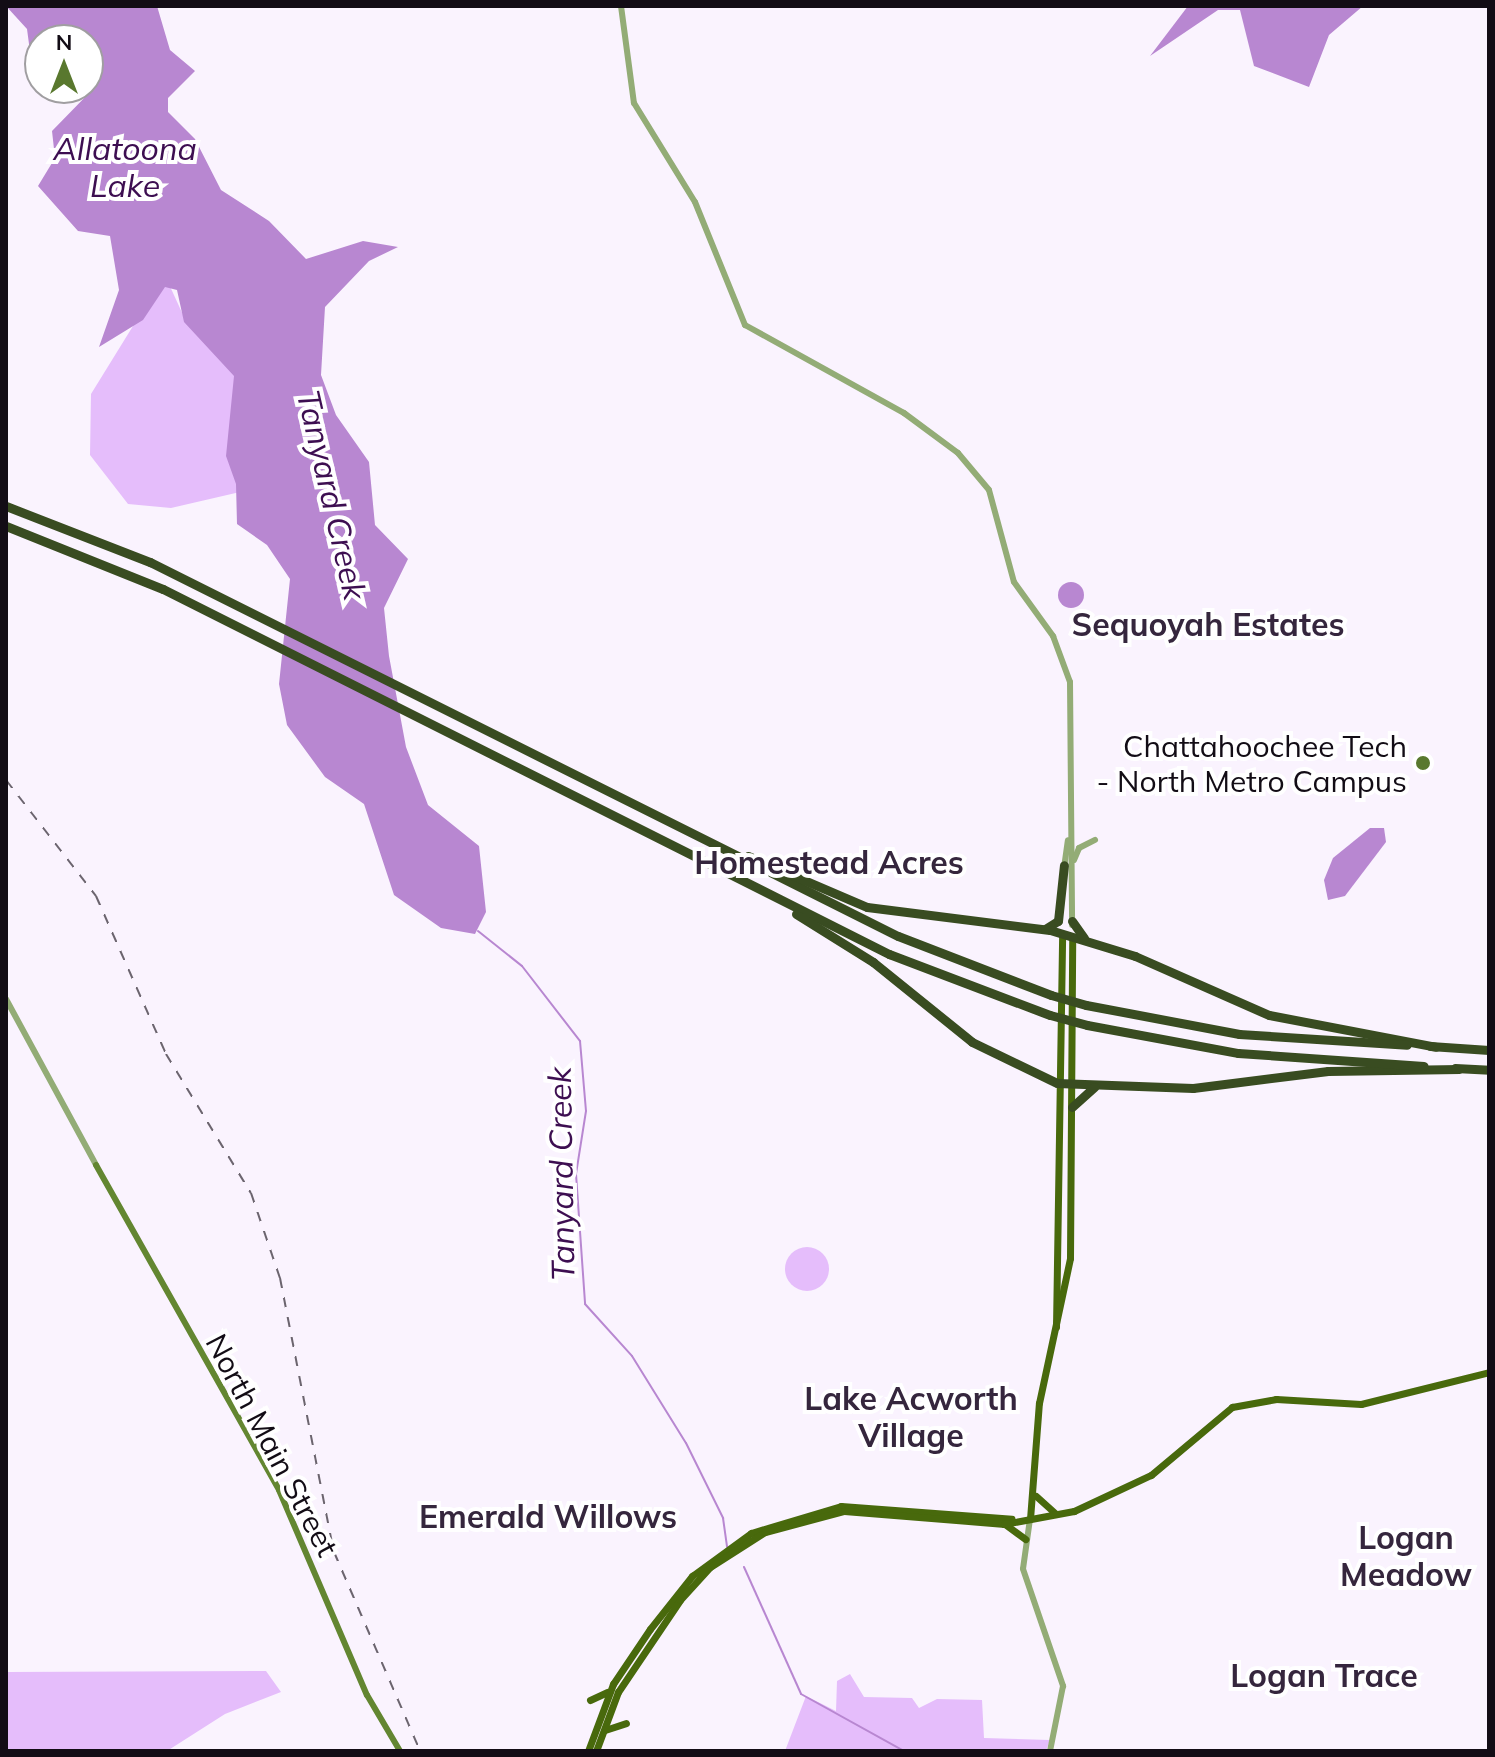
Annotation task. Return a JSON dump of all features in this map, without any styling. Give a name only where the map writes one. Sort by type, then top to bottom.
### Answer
[{"type":"highway","points":[[6,506],[150,562],[909,941],[1051,995],[1086,1005],[1239,1034],[1489,1050]]},
{"type":"highway","points":[[6,526],[153,584],[923,969],[1050,1015],[1087,1025],[1238,1053],[1489,1070]]},
{"type":"highway","points":[[689,832],[867,907],[1045,929],[1067,937],[1084,938],[1269,1015],[1436,1047]]},
{"type":"highway","points":[[1045,929],[1058,921],[1064,865]]},
{"type":"highway","points":[[768,894],[881,967],[972,1042],[1068,1083],[1094,1087],[1193,1088],[1328,1071],[1459,1069]]},
{"type":"highway","points":[[1072,916],[1084,938]]},
{"type":"highway","points":[[1072,1107],[1094,1087]]},
{"type":"main road","points":[[1056,1327],[1073,955],[1067,937]]},
{"type":"main road","points":[[1030,1519],[1035,1489],[1039,1406],[1067,1291],[1072,1107],[1068,1083],[1067,937]]},
{"type":"main road","name":"North Main Street","points":[[96,1165],[279,1490],[400,1751]]},
{"type":"main road","points":[[588,1751],[613,1684],[625,1663],[709,1565],[752,1536],[810,1511],[883,1506],[1015,1520],[1061,1513],[1151,1475],[1232,1407],[1276,1399],[1361,1404],[1489,1372]]},
{"type":"main road","points":[[1035,1489],[1042,1509],[1061,1513]]},
{"type":"main road","points":[[752,1536],[844,1511],[1004,1524],[1015,1520]]},
{"type":"main road","points":[[1004,1524],[1025,1539]]},
{"type":"main road","points":[[596,1751],[632,1668],[709,1565]]},
{"type":"main road","points":[[590,1700],[613,1684]]},
{"type":"main road","points":[[600,1738],[611,1723],[626,1723]]},
{"type":"street","points":[[621,6],[634,103],[695,202],[745,325],[904,413],[958,453],[989,490],[1014,582],[1053,636],[1070,682],[1068,840],[1072,916]]},
{"type":"street","points":[[1067,937],[1064,865],[1068,840]]},
{"type":"street","points":[[1067,937],[1072,916],[1074,853],[1095,840]]},
{"type":"street","points":[[6,999],[96,1165]]},
{"type":"street","points":[[1030,1519],[1025,1539],[1025,1582],[1063,1691],[1050,1751]]},
{"type":"shaded area","points":[[168,282],[184,317],[242,380],[240,492],[171,508],[128,504],[90,455],[91,394],[154,292]]},
{"type":"shaded area","points":[[807,1247],[822,1254],[829,1269],[822,1284],[807,1291],[792,1284],[785,1269],[792,1254]]},
{"type":"shaded area","points":[[266,1671],[281,1692],[225,1714],[167,1751],[6,1751],[6,1672]]},
{"type":"shaded area","points":[[850,1674],[864,1697],[912,1698],[919,1708],[937,1699],[982,1700],[984,1738],[1050,1740],[1046,1751],[785,1751],[806,1696],[836,1711],[837,1681]]},
{"type":"water","name":"Allatoona Lake","points":[[6,6],[157,6],[170,50],[195,71],[168,98],[168,112],[195,139],[221,190],[269,221],[306,259],[363,241],[398,247],[369,261],[325,307],[321,375],[336,415],[369,462],[375,525],[408,559],[384,608],[389,656],[406,747],[428,805],[479,846],[486,912],[475,934],[441,928],[394,895],[364,804],[325,777],[287,725],[279,684],[290,579],[267,545],[237,524],[236,484],[226,456],[234,376],[184,322],[177,290],[165,287],[143,320],[99,347],[119,290],[110,236],[78,231],[38,186],[55,158],[52,131],[78,104],[104,104],[104,24],[24,26]]},
{"type":"water","points":[[1188,6],[1363,6],[1329,35],[1309,87],[1254,66],[1240,10],[1218,10],[1150,56]]},
{"type":"water","points":[[1071,582],[1080,586],[1084,595],[1080,604],[1071,608],[1062,604],[1058,595],[1062,586]]},
{"type":"water","points":[[1370,828],[1384,828],[1386,842],[1345,896],[1328,900],[1324,880],[1333,858]]},
{"type":"waterway","name":"Tanyard Creek","points":[[478,931],[522,966],[580,1041],[586,1111],[576,1174],[585,1304],[632,1356],[686,1443],[723,1518],[727,1547]]},
{"type":"waterway","name":"Tanyard Creek","points":[[744,1567],[801,1694],[904,1751]]},
{"type":"railway","points":[[6,780],[96,896],[166,1054],[251,1193],[280,1278],[334,1552],[420,1751]]},
{"type":"place","name":"Chattahoochee Tech - North Metro Campus","points":[[1423,763]]},
{"type":"district","name":"Sequoyah Estates","points":[[1208,624]]},
{"type":"district","name":"Homestead Acres","points":[[829,862]]},
{"type":"district","name":"Lake Acworth Village","points":[[911,1418]]},
{"type":"district","name":"Emerald Willows","points":[[548,1516]]},
{"type":"district","name":"Logan Meadow","points":[[1406,1556]]},
{"type":"district","name":"Logan Trace","points":[[1324,1675]]}]
